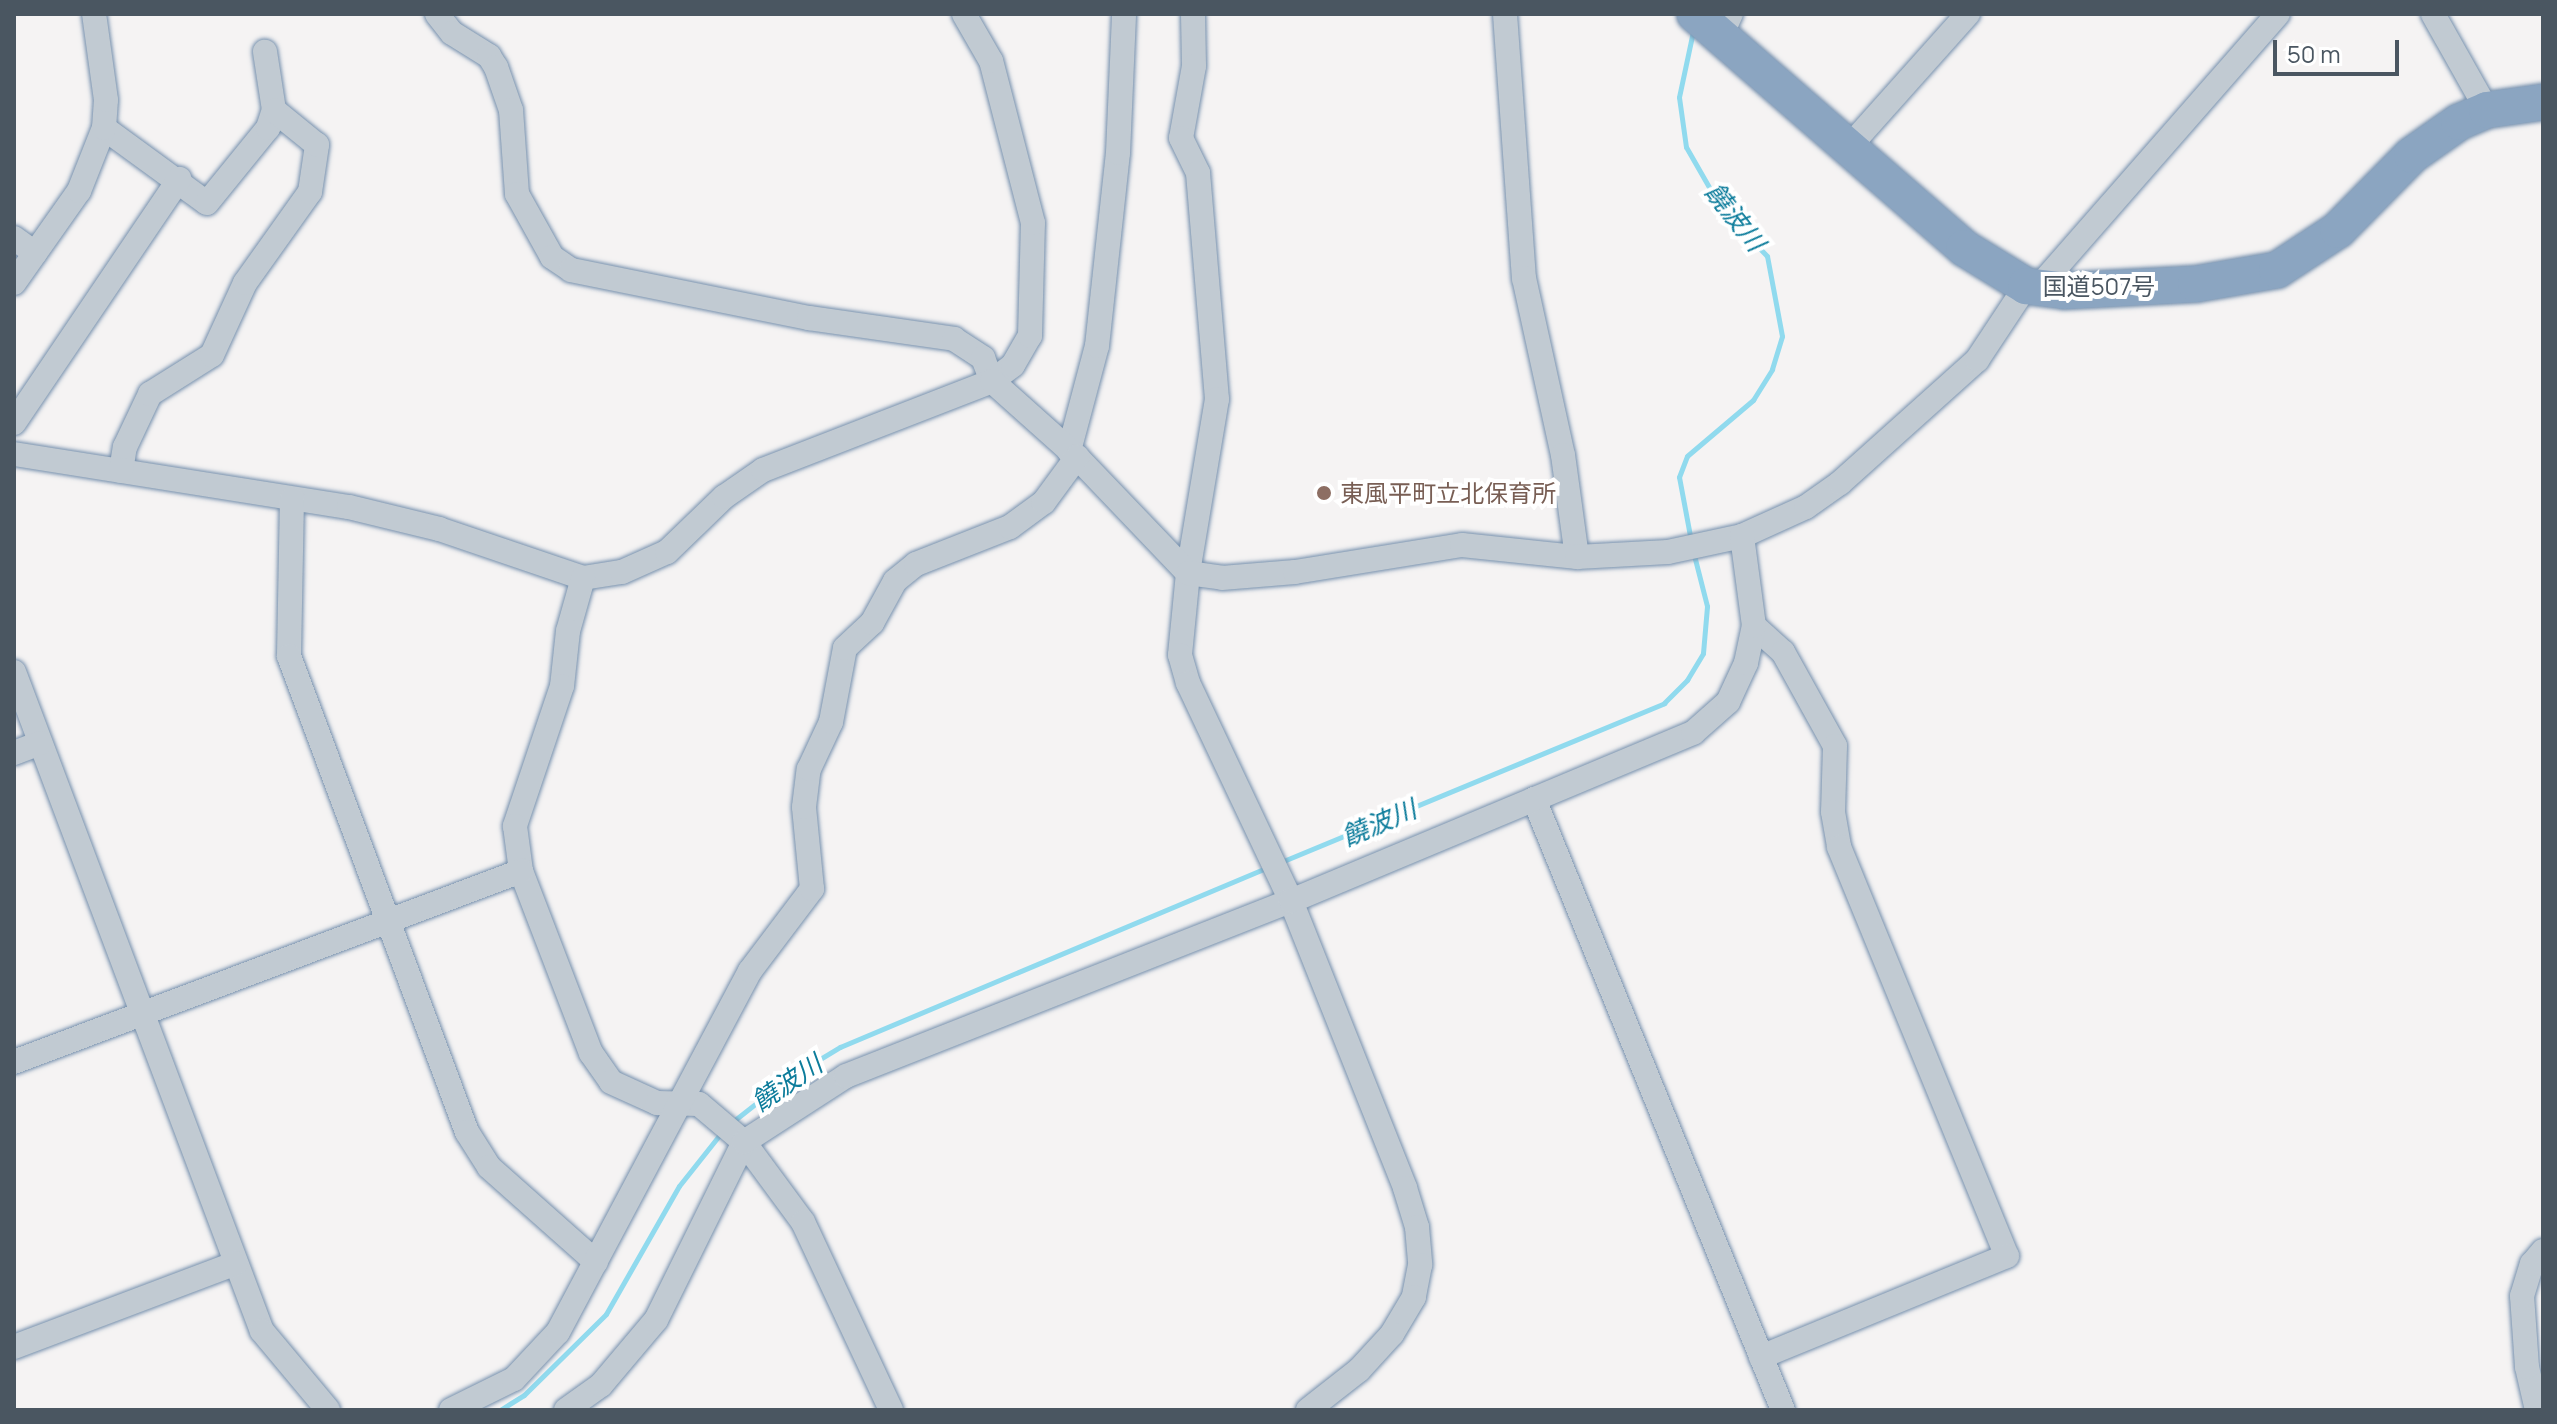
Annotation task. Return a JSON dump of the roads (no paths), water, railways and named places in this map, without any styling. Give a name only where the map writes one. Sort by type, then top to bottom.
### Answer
[{"type":"highway","name":"国道507号","points":[[1715,24],[1848,148],[1964,248],[2032,287],[2086,291],[2196,284],[2277,270],[2338,230],[2412,155],[2459,122],[2487,110],[2543,102]]},
{"type":"street","points":[[14,283],[79,191],[104,128],[106,100],[94,14]]},
{"type":"street","points":[[437,14],[452,33],[489,56],[496,67],[511,110],[517,194],[552,257],[571,270],[809,318],[954,339],[983,358],[992,381],[1073,454],[1188,573],[1222,578],[1295,572],[1462,545],[1577,557],[1673,552],[1742,536],[1806,507],[1923,413],[1977,360],[2032,287],[2278,14]]},
{"type":"street","points":[[14,454],[292,499],[439,529],[583,578],[622,572],[667,552],[724,497],[763,470],[992,381],[1013,365],[1030,336],[1033,223],[991,61],[964,14]]},
{"type":"street","points":[[451,1410],[514,1379],[558,1332],[689,1103],[750,971],[812,889],[804,807],[809,769],[831,722],[845,648],[872,623],[905,572],[1010,527],[1044,502],[1073,454],[1097,346],[1118,153],[1124,14]]},
{"type":"street","points":[[1193,14],[1194,66],[1181,138],[1198,173],[1217,399],[1188,573],[1180,655],[1188,683],[1288,895],[1405,1188],[1417,1227],[1420,1265],[1414,1297],[1392,1334],[1359,1370],[1308,1410]]},
{"type":"street","points":[[1505,14],[1524,278],[1563,455],[1577,557]]},
{"type":"street","points":[[1848,148],[1968,14]]},
{"type":"street","points":[[2433,14],[2487,110]]},
{"type":"street","points":[[104,128],[179,179],[207,203],[268,128],[274,110],[265,52]]},
{"type":"street","points":[[121,471],[125,447],[150,394],[212,355],[245,283],[310,192],[317,145],[274,110]]},
{"type":"street","points":[[14,423],[179,179]]},
{"type":"street","points":[[14,238],[35,253]]},
{"type":"street","points":[[292,499],[289,656],[476,1148],[489,1167],[596,1262]]},
{"type":"street","points":[[566,1410],[601,1385],[656,1320],[741,1138],[846,1076],[1693,733],[1728,702],[1746,663],[1754,626],[1742,536]]},
{"type":"street","points":[[583,578],[568,631],[562,686],[515,826],[521,871],[591,1053],[611,1082],[657,1103],[689,1103],[741,1138],[803,1222],[891,1410]]},
{"type":"street","points":[[1754,626],[1783,652],[1835,746],[1833,812],[1839,847],[2007,1256],[1761,1357]]},
{"type":"street","points":[[14,672],[262,1331],[328,1410]]},
{"type":"street","points":[[14,753],[40,743]]},
{"type":"street","points":[[1534,799],[1783,1410]]},
{"type":"street","points":[[14,1062],[521,871]]},
{"type":"street","points":[[2537,1410],[2527,1367],[2522,1296],[2532,1264],[2543,1251]]},
{"type":"street","points":[[14,1347],[236,1263]]},
{"type":"waterway","name":"饒波川","points":[[1691,541],[1679,477],[1687,456],[1753,400],[1772,369],[1782,336],[1767,256],[1721,208],[1686,147],[1679,97],[1693,31]]},
{"type":"waterway","name":"饒波川","points":[[1281,862],[1664,703],[1687,680],[1703,653],[1707,606],[1694,555]]},
{"type":"waterway","name":"饒波川","points":[[731,1123],[787,1079],[840,1047],[1268,867]]},
{"type":"waterway","name":"饒波川","points":[[500,1410],[524,1395],[606,1314],[679,1186],[721,1133]]},
{"type":"place","name":"東風平町立北保育所","points":[[1324,493]]}]
